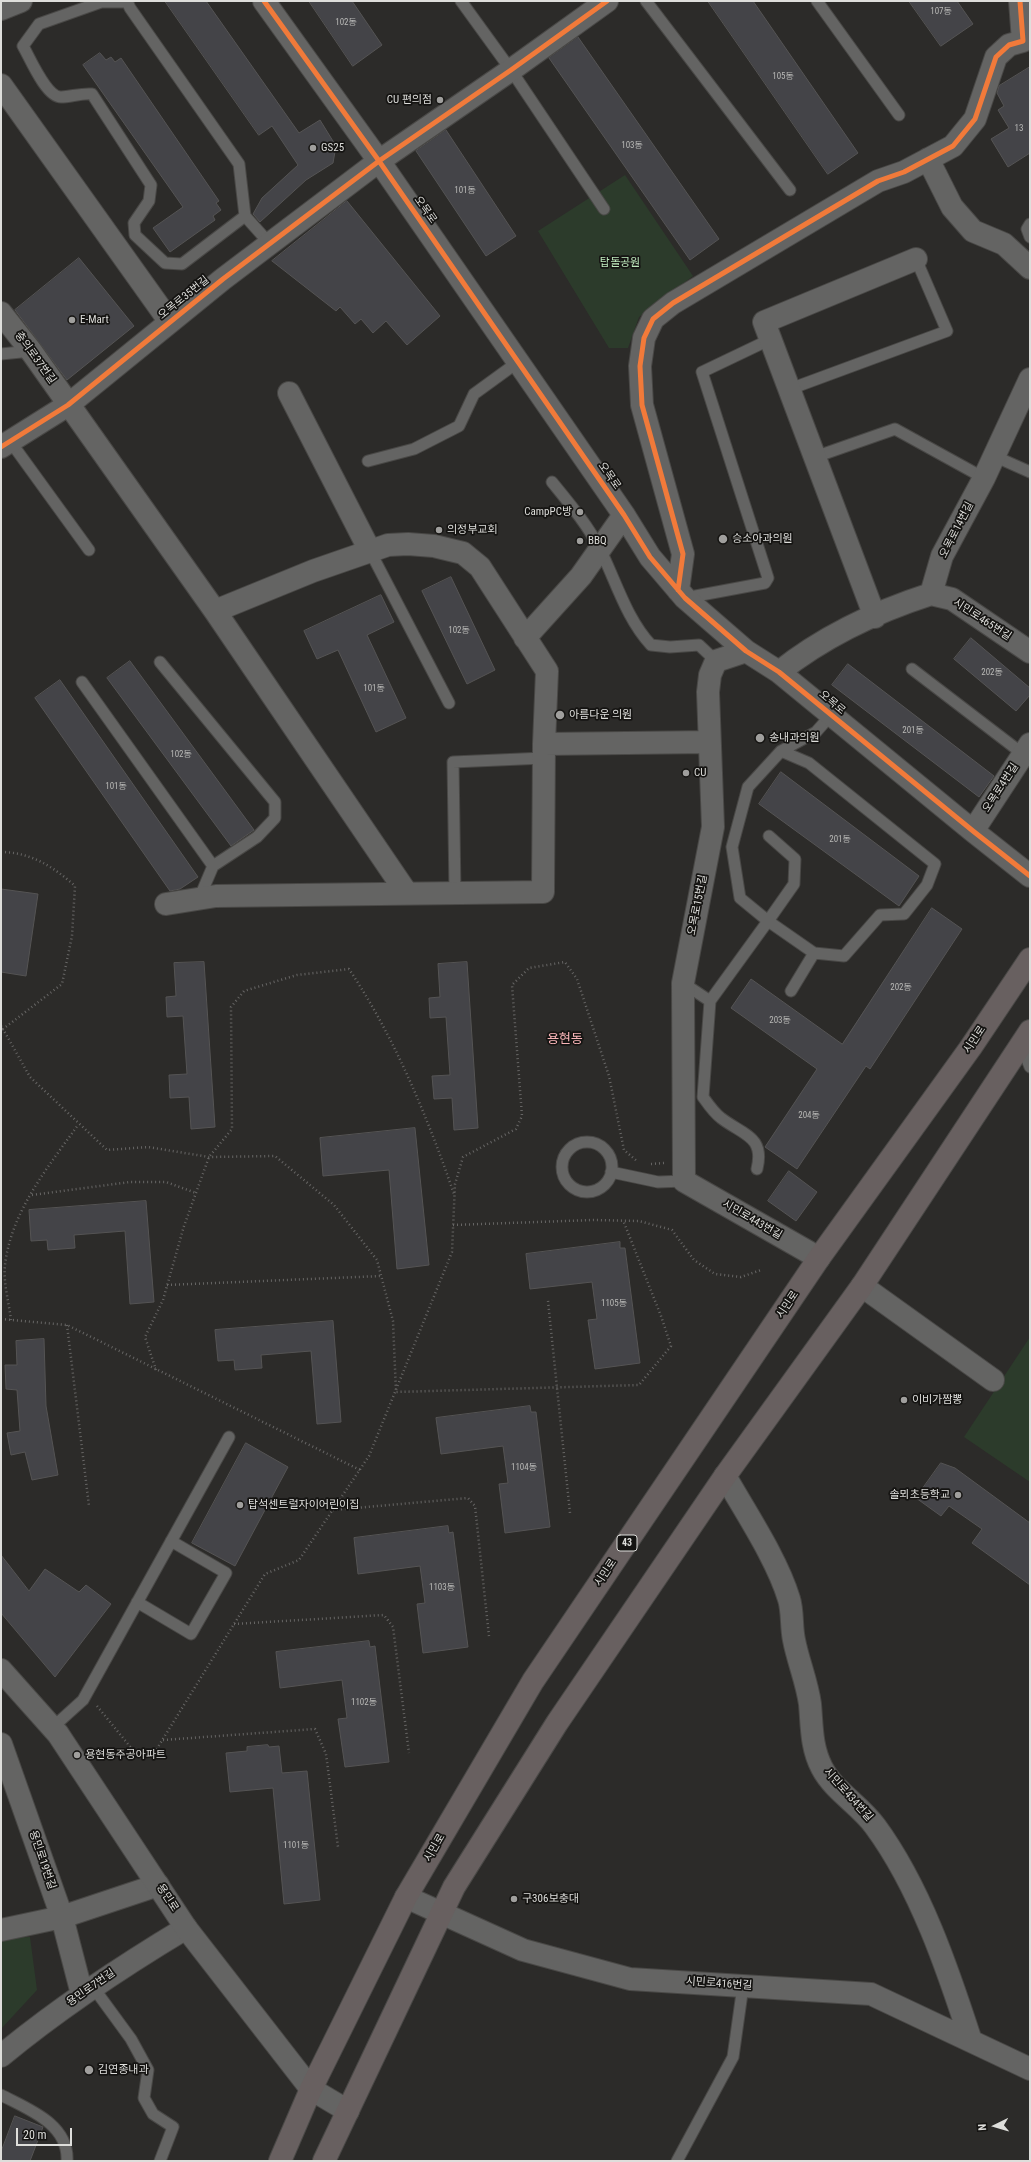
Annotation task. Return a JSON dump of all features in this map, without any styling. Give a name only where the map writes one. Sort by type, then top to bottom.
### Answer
[{"type":"main road","name":"시민로","points":[[280,2161],[311,2089],[406,1898],[533,1681],[819,1258],[971,1047],[1030,959]]},
{"type":"main road","points":[[324,2161],[454,1887],[557,1723],[725,1476],[862,1286],[1025,1038]]},
{"type":"street","points":[[1,9],[21,1]]},
{"type":"street","name":"오목로","points":[[264,1],[379,161],[624,516],[650,558],[682,594],[746,651],[779,672],[972,832],[1030,876]]},
{"type":"street","name":"오목로35번길","points":[[6,444],[68,405],[170,322],[379,161],[511,70],[607,1]]},
{"type":"street","points":[[682,594],[683,554],[642,406],[640,366],[644,338],[653,319],[673,303],[878,181],[904,172],[953,146],[975,118],[996,58],[1009,45],[1026,42],[1020,1]]},
{"type":"street","points":[[1,85],[170,322]]},
{"type":"street","points":[[928,159],[952,207],[973,231],[1004,244],[1030,268]]},
{"type":"street","points":[[875,617],[764,322],[916,259]]},
{"type":"street","name":"충의로37번길","points":[[1,313],[32,351],[68,405],[215,611],[406,892]]},
{"type":"street","name":"오목로14번길","points":[[931,594],[942,556],[984,478],[1030,379]]},
{"type":"street","points":[[289,393],[370,551]]},
{"type":"street","points":[[525,638],[581,576],[624,516]]},
{"type":"street","points":[[166,904],[216,896],[406,892],[543,892],[544,751],[547,671],[480,567],[463,554],[434,546],[408,544],[388,545],[313,571],[215,611]]},
{"type":"street","points":[[779,672],[797,658],[829,639],[875,617],[931,594]]},
{"type":"street","name":"시민로465번길","points":[[931,594],[952,600],[1030,652]]},
{"type":"street","points":[[716,661],[746,651]]},
{"type":"street","name":"오목로15번길","points":[[684,1172],[683,983],[712,827],[708,742],[708,692],[710,675],[716,661]]},
{"type":"street","points":[[544,751],[708,742]]},
{"type":"street","name":"오목로4번길","points":[[972,832],[1027,749]]},
{"type":"street","name":"시민로443번길","points":[[684,1172],[819,1258]]},
{"type":"street","points":[[862,1286],[993,1380]]},
{"type":"street","name":"시민로434번길","points":[[725,1476],[778,1573],[789,1599],[794,1639],[800,1658],[809,1702],[814,1748],[823,1770],[840,1791],[875,1825],[918,1899],[957,1997],[971,2041]]},
{"type":"street","name":"용민로","points":[[1,1670],[52,1728],[186,1928],[311,2089],[348,2111]]},
{"type":"street","name":"용민로19번길","points":[[1,1744],[87,1990]]},
{"type":"street","points":[[1,1930],[62,1917],[158,1885]]},
{"type":"street","name":"시민로416번길","points":[[406,1898],[523,1950],[630,1979],[871,1994],[1030,2070]]},
{"type":"street","name":"용민로7번길","points":[[1,2056],[41,2023],[87,1990],[118,1969],[186,1928]]},
{"type":"lane","points":[[245,216],[182,264],[165,263],[135,235],[134,223],[149,201],[151,185],[92,94],[80,93],[60,97],[49,91],[23,46],[39,24],[101,2],[127,1],[239,164],[245,216],[270,244]]},
{"type":"lane","points":[[461,1],[511,70],[604,209]]},
{"type":"lane","points":[[646,1],[790,190]]},
{"type":"lane","points":[[817,1],[900,115]]},
{"type":"lane","points":[[1030,224],[1027,229],[1030,237]]},
{"type":"lane","points":[[790,389],[948,330],[916,259]]},
{"type":"lane","points":[[682,594],[765,583],[768,578],[702,372],[771,340]]},
{"type":"lane","points":[[1,354],[32,351]]},
{"type":"lane","points":[[368,461],[414,449],[459,426],[474,394],[518,362]]},
{"type":"lane","points":[[815,457],[895,429],[984,478]]},
{"type":"lane","points":[[6,444],[89,550]]},
{"type":"lane","points":[[994,456],[1030,472]]},
{"type":"lane","points":[[552,482],[587,525],[600,549],[637,630],[651,645],[670,647],[699,645],[716,661]]},
{"type":"lane","points":[[370,551],[449,703]]},
{"type":"lane","points":[[160,662],[275,802],[275,818],[258,837],[213,866],[199,899]]},
{"type":"lane","points":[[912,669],[1027,749]]},
{"type":"lane","points":[[82,682],[213,866]]},
{"type":"lane","points":[[781,751],[809,763],[935,864],[927,885],[904,914],[880,915],[844,956],[814,953],[768,922],[740,898],[732,847],[748,787],[781,751],[816,732],[831,715]]},
{"type":"lane","points":[[455,892],[452,762],[544,751]]},
{"type":"lane","points":[[758,1169],[761,1155],[754,1140],[720,1117],[703,1097],[710,1001],[794,884],[795,859],[769,836]]},
{"type":"lane","points":[[791,991],[814,953]]},
{"type":"lane","points":[[683,983],[710,1001]]},
{"type":"lane","points":[[1025,1038],[1030,1067]]},
{"type":"lane","points":[[580,1142],[597,1144],[609,1156],[611,1172],[608,1179],[599,1188],[588,1192],[580,1191],[573,1188],[563,1175],[562,1160],[566,1152],[580,1142]]},
{"type":"lane","points":[[611,1172],[658,1182],[684,1172]]},
{"type":"lane","points":[[52,1728],[83,1700],[229,1437]]},
{"type":"lane","points":[[137,1602],[191,1634],[226,1574],[171,1541]]},
{"type":"lane","points":[[677,2161],[733,2057],[743,1986]]},
{"type":"lane","points":[[87,1990],[131,2039],[148,2070],[144,2098],[153,2114],[173,2127],[160,2161]]},
{"type":"lane","points":[[1,2095],[40,2116],[60,2133],[67,2161]]},
{"type":"path","points":[[1,852],[17,852],[58,870],[75,886],[72,936],[62,984],[2,1029],[30,1077],[78,1125],[107,1150],[148,1147],[209,1157],[275,1156],[334,1205],[377,1260],[393,1321],[396,1392]]},
{"type":"path","points":[[87,1693],[132,1749],[153,1755],[265,1574],[299,1560],[369,1456],[452,1252],[455,1184],[463,1156],[516,1129],[522,1116],[512,985],[528,968],[565,962],[577,979],[609,1076],[624,1150],[641,1164]]},
{"type":"path","points":[[156,1370],[145,1337],[163,1300],[184,1226],[209,1157],[232,1129],[231,1007],[244,991],[297,975],[349,969],[369,999],[429,1122],[455,1196]]},
{"type":"path","points":[[11,1320],[5,1266],[14,1229],[40,1179],[78,1125]]},
{"type":"path","points":[[648,1164],[684,1172]]},
{"type":"path","points":[[32,1194],[130,1182],[166,1182],[196,1193]]},
{"type":"path","points":[[453,1225],[593,1220],[639,1221],[672,1230],[694,1260],[715,1274],[741,1277],[761,1270]]},
{"type":"path","points":[[396,1392],[557,1386],[639,1385],[671,1346],[661,1316],[623,1220]]},
{"type":"path","points":[[167,1285],[381,1276]]},
{"type":"path","points":[[548,1301],[570,1513]]},
{"type":"path","points":[[1,1319],[67,1326],[360,1470]]},
{"type":"path","points":[[67,1326],[89,1506]]},
{"type":"path","points":[[332,1510],[468,1498],[474,1506],[489,1636]]},
{"type":"path","points":[[234,1624],[384,1615],[393,1627],[409,1753]]},
{"type":"path","points":[[163,1740],[315,1729],[326,1754],[338,1847]]},
{"type":"green space","name":"탑돌공원","points":[[625,175],[693,276],[639,317],[628,348],[609,348],[538,231]]},
{"type":"green space","points":[[1030,1337],[1030,1482],[964,1437]]},
{"type":"green space","points":[[30,1937],[37,1990],[1,2029],[1,1938]]},
{"type":"building","points":[[165,1],[206,1],[299,133],[320,120],[336,146],[333,163],[306,180],[260,222],[253,214],[262,198],[298,165],[272,126],[259,135]]},
{"type":"building","points":[[309,1],[352,1],[382,45],[353,66]]},
{"type":"building","points":[[708,1],[753,1],[858,153],[828,174]]},
{"type":"building","points":[[909,1],[957,1],[973,24],[941,46]]},
{"type":"building","points":[[578,37],[719,239],[690,260],[549,58]]},
{"type":"building","points":[[100,53],[106,60],[111,57],[115,62],[121,58],[219,201],[216,203],[221,210],[213,216],[215,220],[170,252],[153,228],[183,207],[83,65]]},
{"type":"building","points":[[1030,67],[1030,153],[1008,167],[991,139],[1009,128],[998,110],[1004,106],[997,93],[999,86]]},
{"type":"building","points":[[446,130],[516,236],[486,256],[416,151]]},
{"type":"building","points":[[347,201],[440,316],[407,345],[386,321],[373,333],[361,319],[355,324],[340,307],[336,311],[272,261]]},
{"type":"building","name":"E-Mart","points":[[79,258],[134,326],[67,380],[15,310]]},
{"type":"building","points":[[451,577],[495,670],[467,684],[422,591]]},
{"type":"building","points":[[381,595],[394,622],[367,635],[406,718],[376,732],[338,650],[317,659],[304,631]]},
{"type":"building","points":[[971,638],[1030,688],[1030,695],[1016,711],[954,659]]},
{"type":"building","points":[[130,661],[254,830],[231,846],[107,678]]},
{"type":"building","points":[[848,664],[994,776],[979,797],[832,685]]},
{"type":"building","points":[[60,680],[198,877],[180,889],[170,891],[35,698]]},
{"type":"building","points":[[781,772],[919,876],[899,906],[759,804]]},
{"type":"building","points":[[1,889],[38,894],[26,976],[1,972]]},
{"type":"building","points":[[932,908],[962,929],[870,1069],[866,1066],[797,1169],[765,1147],[817,1069],[731,1008],[751,979],[842,1044]]},
{"type":"building","points":[[204,962],[215,1127],[191,1129],[189,1097],[170,1098],[169,1075],[187,1074],[183,1016],[167,1017],[166,997],[176,996],[174,963]]},
{"type":"building","points":[[467,962],[478,1128],[454,1130],[452,1098],[434,1099],[432,1076],[450,1075],[446,1017],[430,1018],[429,998],[440,997],[438,964]]},
{"type":"building","points":[[415,1128],[429,1265],[397,1269],[389,1170],[323,1176],[320,1138]]},
{"type":"building","points":[[789,1171],[817,1192],[796,1221],[768,1201]]},
{"type":"building","points":[[146,1201],[154,1302],[130,1304],[125,1231],[74,1235],[75,1248],[48,1250],[47,1240],[31,1241],[29,1210]]},
{"type":"building","points":[[620,1242],[620,1248],[625,1248],[640,1363],[595,1369],[588,1320],[597,1319],[592,1282],[530,1289],[526,1254]]},
{"type":"building","points":[[333,1321],[341,1422],[317,1424],[311,1351],[261,1355],[262,1368],[235,1370],[234,1360],[218,1361],[215,1330]]},
{"type":"building","points":[[44,1339],[46,1406],[58,1475],[32,1480],[25,1452],[11,1455],[7,1433],[20,1431],[17,1390],[6,1389],[5,1365],[17,1365],[16,1341]]},
{"type":"building","points":[[530,1406],[531,1412],[536,1412],[550,1527],[505,1533],[499,1484],[508,1483],[503,1446],[441,1454],[436,1418]]},
{"type":"building","name":"탑석센트럴자이어린이집","points":[[246,1443],[288,1467],[235,1566],[192,1543]]},
{"type":"building","points":[[941,1463],[955,1468],[1030,1523],[1030,1585],[972,1543],[982,1529],[949,1506],[941,1516],[916,1498]]},
{"type":"building","points":[[448,1526],[449,1533],[453,1532],[468,1647],[423,1653],[417,1604],[425,1603],[420,1566],[358,1574],[354,1538]]},
{"type":"building","points":[[1,1555],[29,1591],[45,1569],[79,1592],[86,1585],[111,1604],[55,1677],[1,1613]]},
{"type":"building","points":[[369,1641],[370,1647],[375,1646],[389,1762],[345,1767],[338,1719],[347,1718],[342,1680],[280,1688],[276,1652]]},
{"type":"building","points":[[268,1745],[269,1747],[279,1746],[282,1773],[307,1771],[320,1900],[284,1904],[273,1788],[230,1792],[226,1753],[247,1751],[247,1747]]},
{"type":"building","points":[[15,2116],[43,2127],[30,2161],[1,2161],[1,2152]]},
{"type":"cycle path","points":[[264,1],[379,161],[624,515],[650,557],[685,598],[746,651],[779,672],[1030,876]]},
{"type":"cycle path","points":[[1,447],[68,405],[223,279],[379,161],[511,70],[607,1]]},
{"type":"cycle path","points":[[678,590],[683,554],[642,405],[640,366],[644,338],[653,319],[673,303],[878,181],[904,172],[953,146],[975,119],[996,57],[1009,45],[1023,41],[1020,1]]},
{"type":"place","name":"CU 편의점","points":[[440,100]]},
{"type":"place","name":"GS25","points":[[313,148]]},
{"type":"place","name":"E-Mart","points":[[72,320]]},
{"type":"place","name":"CampPC방","points":[[580,512]]},
{"type":"place","name":"의정부교회","points":[[439,530]]},
{"type":"place","name":"승소아과의원","points":[[723,539]]},
{"type":"place","name":"BBQ","points":[[580,541]]},
{"type":"place","name":"아름다운 의원","points":[[560,715]]},
{"type":"place","name":"송내과의원","points":[[760,738]]},
{"type":"place","name":"CU","points":[[686,773]]},
{"type":"place","name":"이비가짬뽕","points":[[904,1400]]},
{"type":"place","name":"솔뫼초등학교","points":[[958,1495]]},
{"type":"place","name":"탑석센트럴자이어린이집","points":[[240,1505]]},
{"type":"place","name":"용현동주공아파트","points":[[77,1755]]},
{"type":"place","name":"구306보충대","points":[[514,1899]]},
{"type":"place","name":"김연종내과","points":[[89,2070]]},
{"type":"district","name":"용현동","points":[[565,1040]]}]
